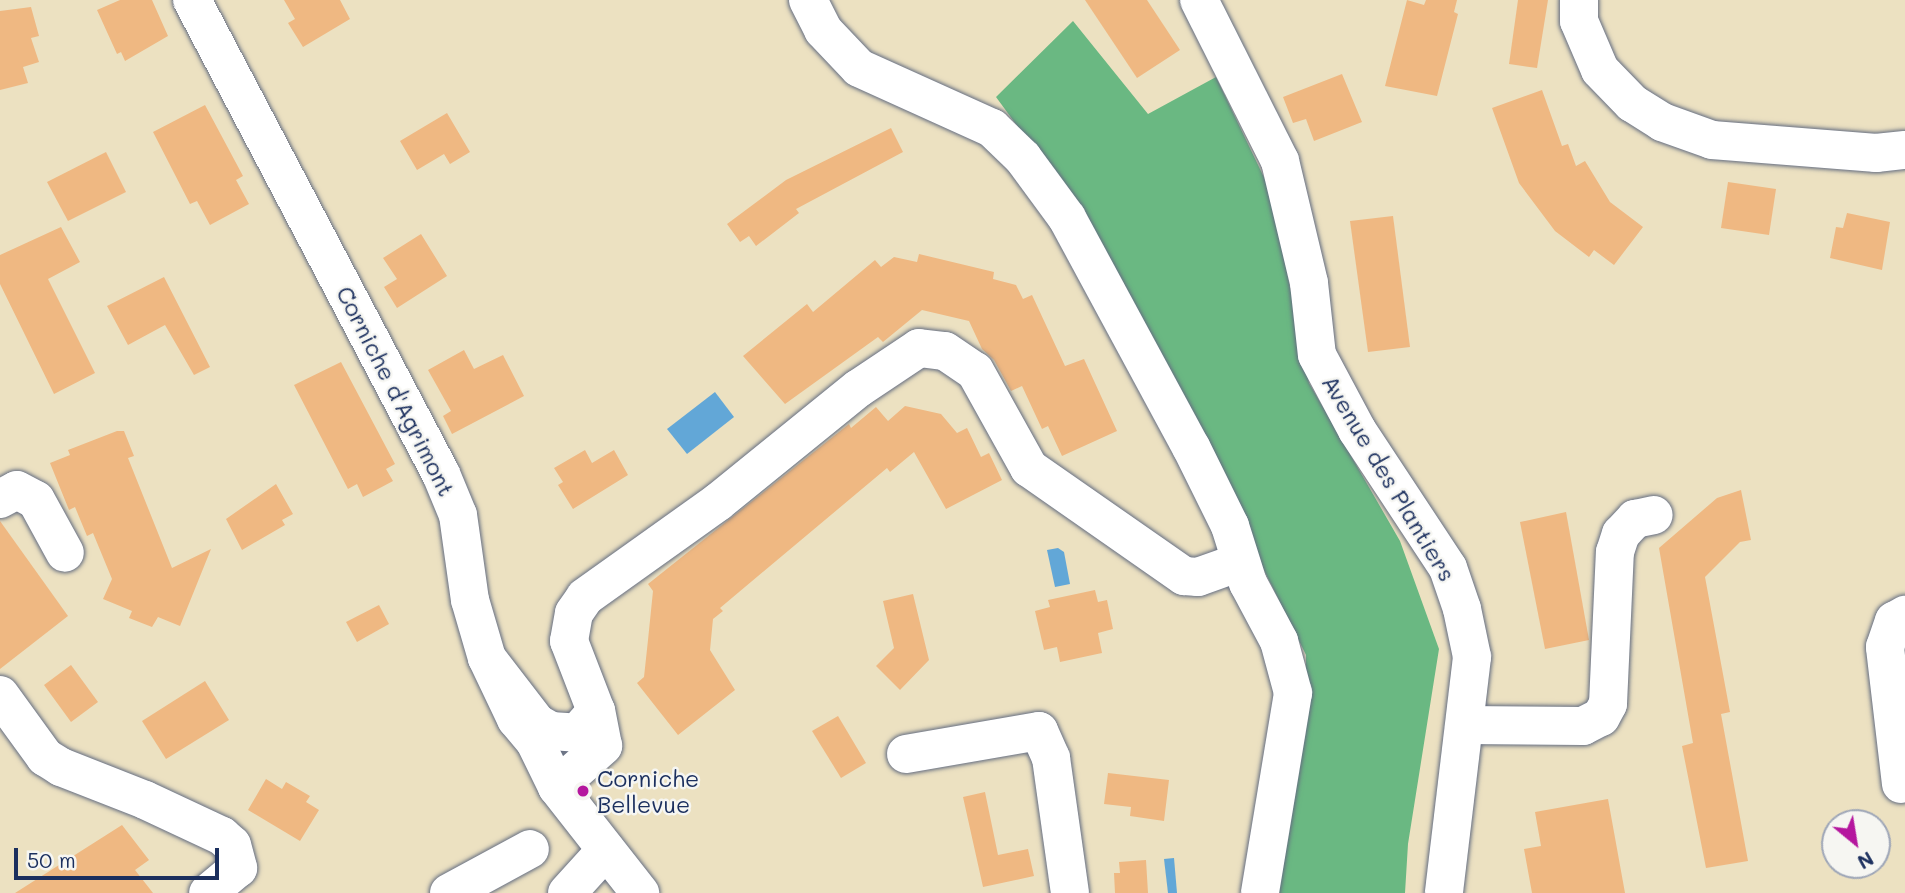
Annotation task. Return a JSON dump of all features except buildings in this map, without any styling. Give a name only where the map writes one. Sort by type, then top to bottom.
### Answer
[{"type":"street","name":"Corniche d'Agrimont","points":[[192,0],[441,474],[458,515],[470,600],[487,658],[557,787],[640,893]]},
{"type":"street","points":[[808,0],[823,30],[859,68],[992,128],[1023,158],[1067,218],[1178,423],[1230,526],[1240,562],[1279,641],[1293,693],[1260,893]]},
{"type":"street","name":"Avenue des Plantiers","points":[[1199,0],[1280,161],[1309,284],[1317,355],[1357,430],[1448,568],[1472,657],[1444,893]]},
{"type":"street","points":[[1579,0],[1579,21],[1600,70],[1633,103],[1662,122],[1722,141],[1876,153],[1905,150]]},
{"type":"street","points":[[557,787],[603,746],[596,711],[569,641],[574,613],[585,597],[718,502],[859,388],[919,348],[945,351],[975,371],[1029,468],[1184,576],[1198,577],[1240,562]]},
{"type":"street","points":[[0,499],[17,490],[37,500],[65,552]]},
{"type":"street","points":[[1465,725],[1583,726],[1601,717],[1608,704],[1615,552],[1621,534],[1635,519],[1654,515]]},
{"type":"street","points":[[1901,784],[1895,646],[1888,631],[1905,615]]},
{"type":"street","points":[[487,658],[537,723],[551,732],[577,733],[596,711]]},
{"type":"street","points":[[0,695],[45,757],[211,831],[232,845],[239,858],[238,869],[208,893]]},
{"type":"street","points":[[906,754],[1039,731],[1051,758],[1070,893]]},
{"type":"street","points":[[449,893],[530,849]]},
{"type":"street","points":[[567,893],[606,850]]},
{"type":"green space","points":[[1073,21],[1148,114],[1216,77],[1271,192],[1309,383],[1400,541],[1439,649],[1408,844],[1405,893],[1272,893],[1306,731],[1306,655],[1150,339],[1078,209],[996,97]]},
{"type":"water","points":[[715,392],[734,417],[687,454],[667,429]]},
{"type":"water","points":[[1058,548],[1064,552],[1070,584],[1055,587],[1047,550]]},
{"type":"water","points":[[1174,858],[1177,893],[1168,893],[1164,859]]},
{"type":"place","name":"Corniche Bellevue","points":[[583,791]]}]
